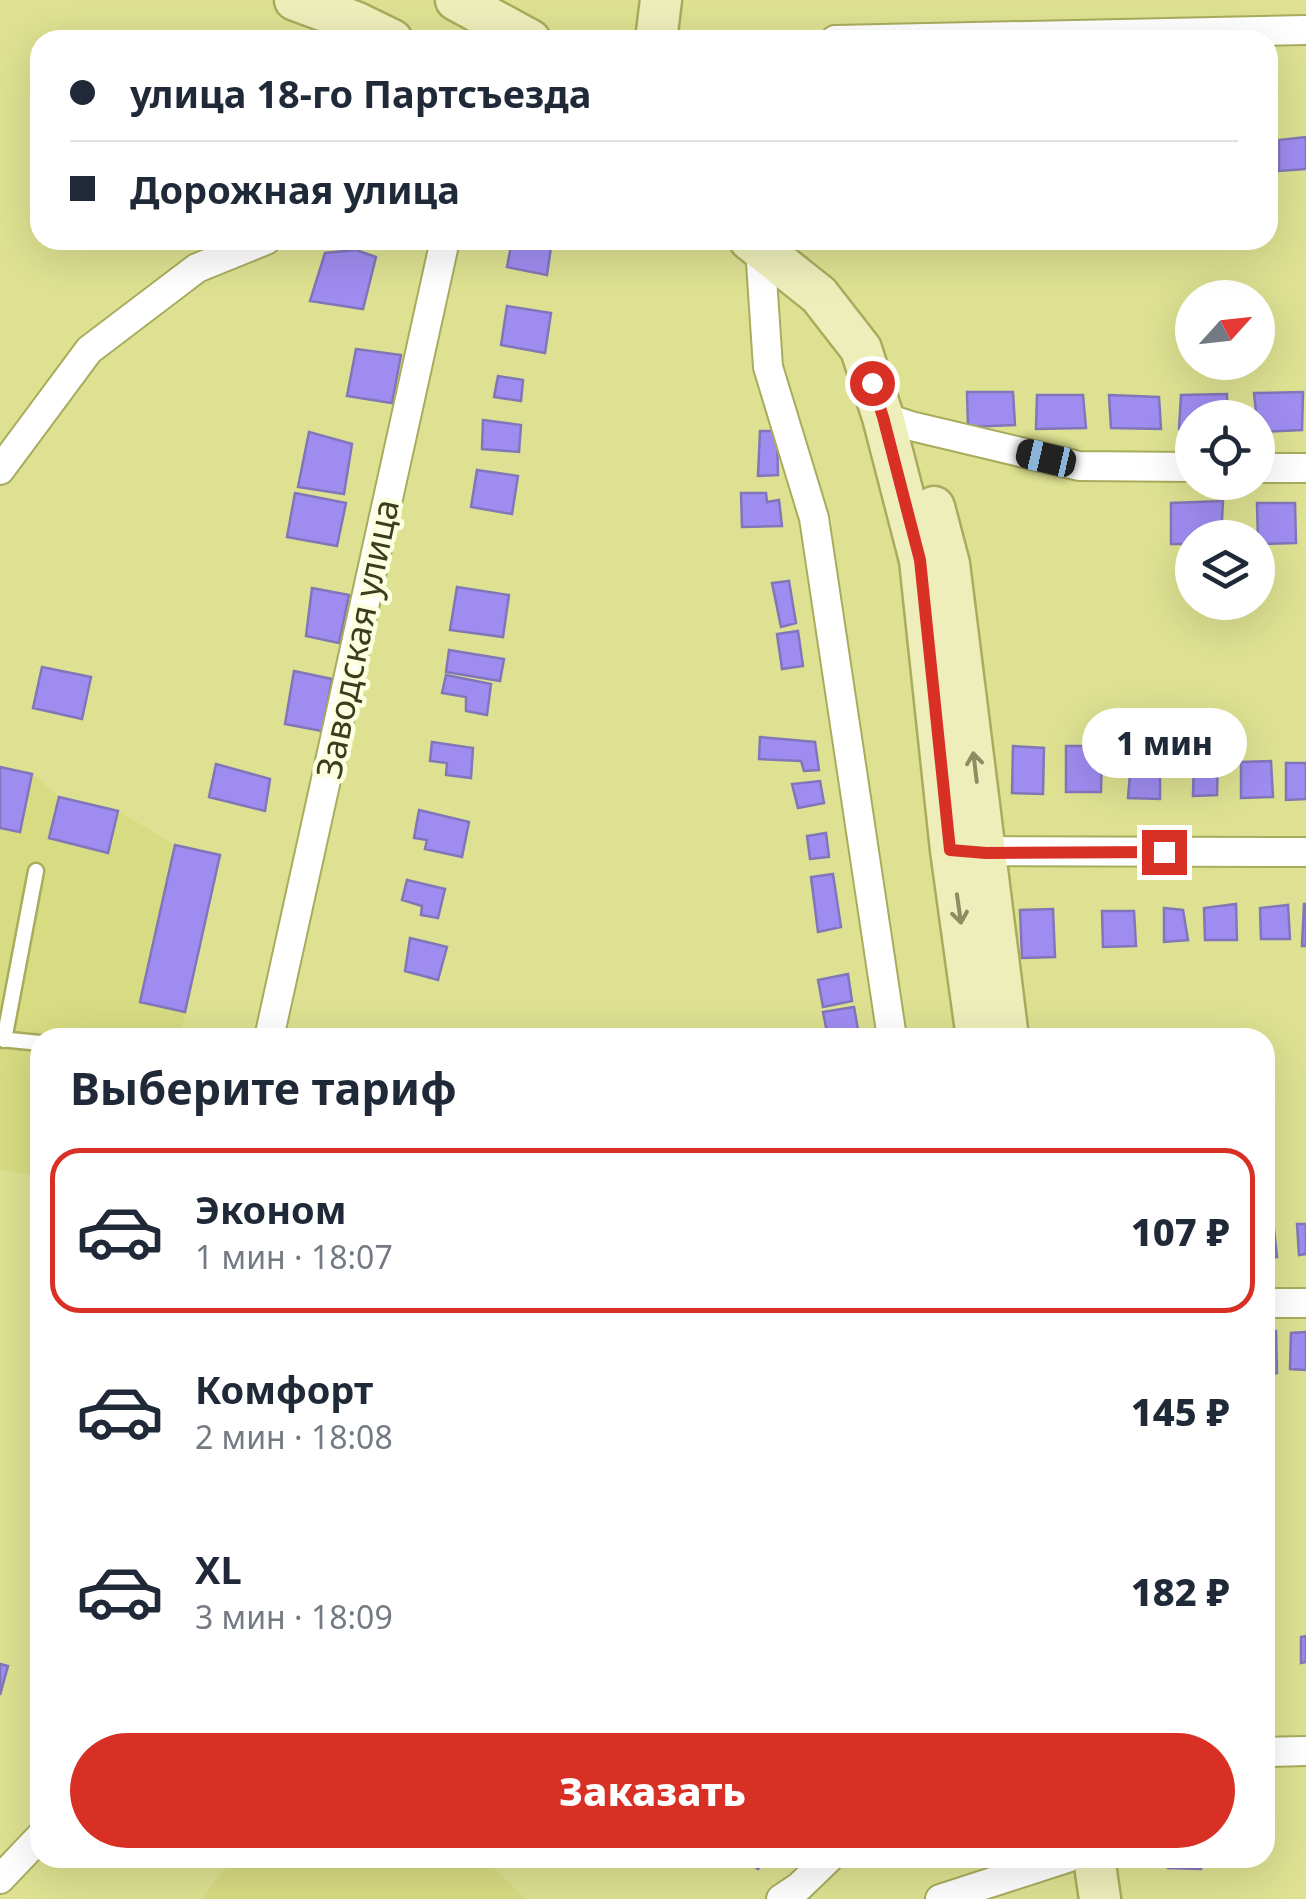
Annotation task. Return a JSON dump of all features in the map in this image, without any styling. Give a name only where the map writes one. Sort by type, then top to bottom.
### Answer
[{"type":"main road","points":[[295,0],[371,30]]},
{"type":"main road","points":[[456,0],[512,30]]},
{"type":"main road","points":[[658,30],[662,0]]},
{"type":"main road","points":[[773,250],[819,295],[860,349],[897,422],[968,851],[1006,1028]]},
{"type":"main road","points":[[968,851],[977,1028]]},
{"type":"main road","points":[[1095,1868],[1100,1899]]},
{"type":"main road","points":[[1119,1868],[1124,1899]]},
{"type":"street","points":[[1278,31],[1306,30]]},
{"type":"street","points":[[0,470],[88,350],[197,268],[241,250]]},
{"type":"street","name":"Заводская улица","points":[[271,1028],[443,250]]},
{"type":"street","points":[[766,250],[768,367],[814,518],[890,1028]]},
{"type":"street","points":[[897,422],[1079,466],[1175,467]]},
{"type":"street","points":[[1275,468],[1306,468]]},
{"type":"street","points":[[968,851],[1306,852]]},
{"type":"street","points":[[1275,1304],[1306,1303]]},
{"type":"street","points":[[1275,1752],[1306,1751]]},
{"type":"street","points":[[0,1880],[30,1847]]},
{"type":"street","points":[[782,1899],[818,1868]]},
{"type":"street","points":[[940,1899],[1036,1868]]},
{"type":"lane","points":[[30,1042],[2,1039],[36,871]]},
{"type":"shaded area","points":[[0,767],[32,774],[59,797],[118,811],[175,845],[220,855],[182,1028],[30,1028],[30,1175],[0,1169]]},
{"type":"shaded area","points":[[225,1868],[494,1868],[525,1899],[201,1899]]},
{"type":"building","points":[[1306,137],[1306,169],[1279,171],[1279,140]]},
{"type":"building","points":[[356,250],[376,257],[363,309],[310,301],[325,253]]},
{"type":"building","points":[[510,250],[551,250],[547,275],[507,267]]},
{"type":"building","points":[[507,306],[551,313],[545,353],[501,345]]},
{"type":"building","points":[[356,349],[401,355],[392,403],[347,396]]},
{"type":"building","points":[[498,376],[523,380],[521,401],[494,397]]},
{"type":"building","points":[[967,392],[1013,392],[1015,425],[968,427]]},
{"type":"building","points":[[1303,392],[1302,430],[1275,431],[1275,400],[1255,400],[1254,393]]},
{"type":"building","points":[[1227,394],[1227,400],[1181,400],[1181,395]]},
{"type":"building","points":[[1037,395],[1083,395],[1086,428],[1036,429]]},
{"type":"building","points":[[1109,395],[1159,397],[1161,429],[1111,428]]},
{"type":"building","points":[[483,420],[521,425],[519,452],[482,449]]},
{"type":"building","points":[[760,431],[777,431],[778,475],[758,476]]},
{"type":"building","points":[[309,432],[352,444],[344,494],[298,487]]},
{"type":"building","points":[[477,470],[518,476],[512,514],[471,507]]},
{"type":"building","points":[[295,493],[346,503],[337,546],[287,537]]},
{"type":"building","points":[[741,493],[766,493],[767,502],[779,500],[782,526],[742,527]]},
{"type":"building","points":[[1223,501],[1222,520],[1175,520],[1175,544],[1171,544],[1171,503]]},
{"type":"building","points":[[1257,503],[1295,503],[1296,543],[1275,544],[1275,520],[1257,520]]},
{"type":"building","points":[[789,581],[796,623],[781,627],[772,583]]},
{"type":"building","points":[[457,587],[509,595],[503,637],[450,630]]},
{"type":"building","points":[[312,588],[349,595],[339,643],[306,636]]},
{"type":"building","points":[[798,631],[803,666],[782,669],[777,634]]},
{"type":"building","points":[[449,650],[504,659],[500,681],[446,672]]},
{"type":"building","points":[[42,667],[91,677],[82,719],[33,708]]},
{"type":"building","points":[[294,671],[332,679],[322,731],[285,724]]},
{"type":"building","points":[[446,675],[491,684],[487,715],[466,711],[466,697],[442,693]]},
{"type":"building","points":[[760,737],[815,742],[819,770],[804,771],[801,761],[759,759]]},
{"type":"building","points":[[432,742],[473,748],[471,778],[446,775],[447,763],[430,761]]},
{"type":"building","points":[[1013,746],[1044,748],[1043,794],[1012,793]]},
{"type":"building","points":[[1066,746],[1102,746],[1101,792],[1066,792]]},
{"type":"building","points":[[1146,748],[1160,750],[1160,799],[1128,798],[1131,761],[1144,763]]},
{"type":"building","points":[[1218,756],[1217,795],[1193,796],[1194,757]]},
{"type":"building","points":[[1271,761],[1273,797],[1241,798],[1241,762]]},
{"type":"building","points":[[1286,763],[1306,763],[1306,799],[1286,800]]},
{"type":"building","points":[[216,764],[270,779],[265,811],[209,797]]},
{"type":"building","points":[[0,767],[32,774],[20,832],[0,828]]},
{"type":"building","points":[[820,781],[824,803],[798,808],[792,784]]},
{"type":"building","points":[[59,797],[118,811],[108,853],[49,838]]},
{"type":"building","points":[[419,810],[469,822],[462,857],[425,849],[427,840],[414,838]]},
{"type":"building","points":[[826,833],[829,857],[810,859],[807,836]]},
{"type":"building","points":[[175,845],[220,855],[185,1012],[140,1002]]},
{"type":"building","points":[[833,874],[841,927],[818,932],[811,877]]},
{"type":"building","points":[[407,880],[445,889],[438,918],[421,915],[422,906],[402,900]]},
{"type":"building","points":[[1236,904],[1237,940],[1205,940],[1204,908]]},
{"type":"building","points":[[1304,904],[1306,946],[1302,946]]},
{"type":"building","points":[[1288,905],[1290,939],[1261,939],[1260,908]]},
{"type":"building","points":[[1164,908],[1183,910],[1188,940],[1164,942]]},
{"type":"building","points":[[1053,909],[1055,957],[1022,958],[1020,910]]},
{"type":"building","points":[[1102,911],[1134,911],[1136,946],[1103,947]]},
{"type":"building","points":[[410,938],[447,947],[438,980],[405,971]]},
{"type":"building","points":[[848,974],[852,1001],[823,1007],[818,980]]},
{"type":"building","points":[[854,1007],[858,1028],[826,1028],[823,1012]]},
{"type":"building","points":[[1297,1224],[1306,1224],[1306,1254],[1299,1255]]},
{"type":"building","points":[[1275,1331],[1276,1331],[1275,1373]]},
{"type":"building","points":[[1306,1332],[1306,1370],[1290,1369],[1291,1333]]},
{"type":"building","points":[[1306,1636],[1306,1662],[1301,1663],[1301,1637]]},
{"type":"building","points":[[0,1664],[8,1666],[0,1695]]},
{"type":"route","points":[[872,383],[920,560],[950,850],[1164,852]]}]
